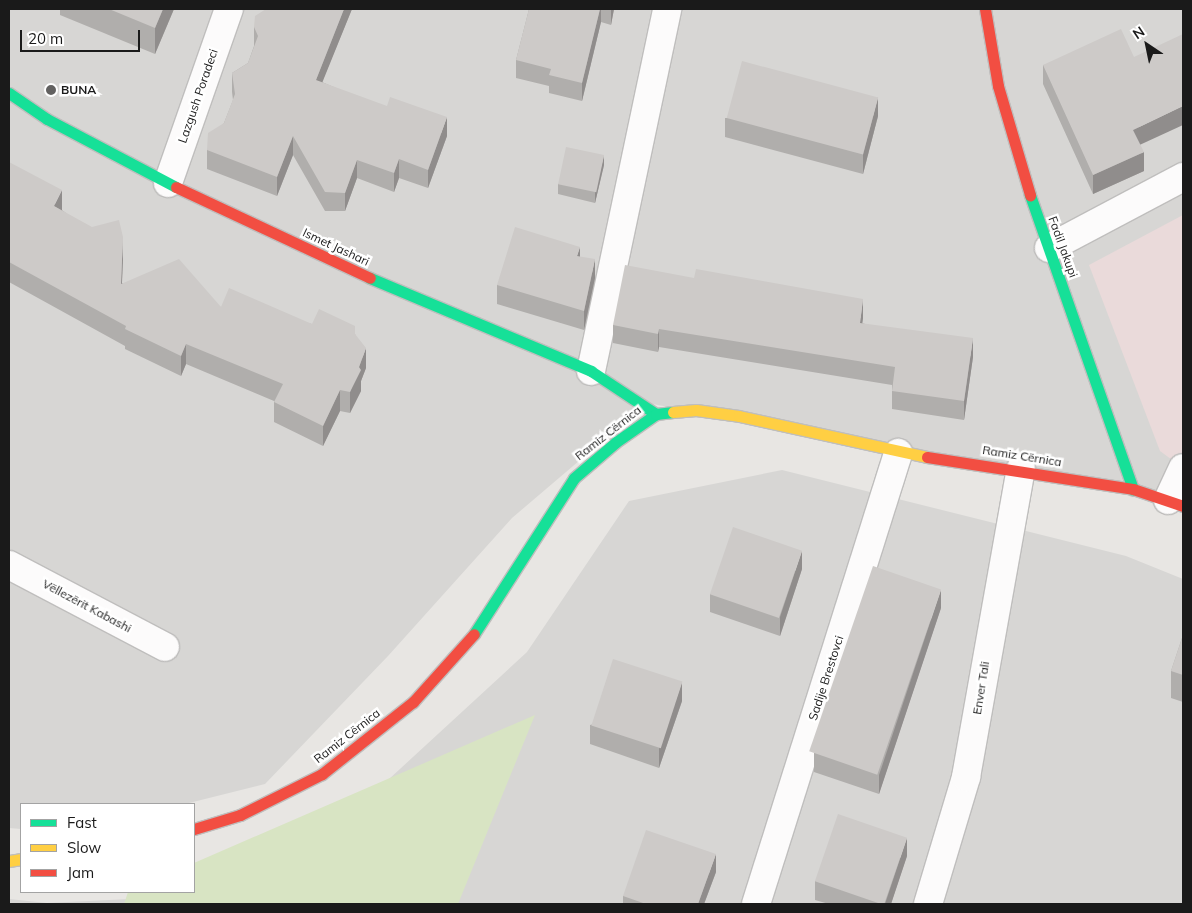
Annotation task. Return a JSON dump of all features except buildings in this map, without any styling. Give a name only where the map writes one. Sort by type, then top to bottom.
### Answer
[{"type":"street","name":"Lazgush Poradeci","points":[[168,183],[229,9]]},
{"type":"street","points":[[591,371],[667,9]]},
{"type":"street","name":"Fadil Jakupi","points":[[984,9],[998,86],[1049,248],[1133,488]]},
{"type":"street","name":"Ismet Jashari","points":[[9,93],[47,118],[168,183],[395,290],[591,371],[656,414]]},
{"type":"street","points":[[1049,248],[1183,177]]},
{"type":"street","name":"Ramiz Cërnica","points":[[195,829],[240,816],[322,774],[413,702],[479,629],[574,478],[616,442],[656,414],[696,410],[739,416],[898,453],[1020,469],[1133,488],[1176,503]]},
{"type":"street","name":"Sadije Brestovci","points":[[756,904],[898,453]]},
{"type":"street","points":[[1176,503],[1183,468]]},
{"type":"street","name":"Enver Tali","points":[[928,904],[966,777],[1020,469]]},
{"type":"street","name":"Vëllezërit Kabashi","points":[[9,565],[166,648]]},
{"type":"shaded area","points":[[9,9],[1183,9],[1183,502],[647,403],[512,518],[388,656],[265,784],[189,803],[20,803],[20,829],[9,828]]},
{"type":"shaded area","points":[[1183,215],[1183,468],[1160,451],[1089,265]]},
{"type":"shaded area","points":[[782,470],[1126,556],[1183,579],[1183,904],[9,904],[9,899],[47,903],[172,897],[195,893],[350,815],[527,652],[629,501]]},
{"type":"green space","points":[[535,715],[458,904],[124,904],[128,893],[195,893],[195,863]]},
{"type":"traffic: fast","points":[[9,93],[47,119],[176,187]]},
{"type":"traffic: fast","points":[[1030,195],[1133,489]]},
{"type":"traffic: fast","points":[[370,278],[591,371],[656,414]]},
{"type":"traffic: fast","points":[[474,634],[574,478],[616,442],[656,414],[673,412]]},
{"type":"traffic: slow","points":[[673,412],[696,410],[739,416],[927,457]]},
{"type":"traffic: slow","points":[[9,861],[20,859]]},
{"type":"traffic: jam","points":[[985,9],[998,86],[1030,195]]},
{"type":"traffic: jam","points":[[176,187],[370,278]]},
{"type":"traffic: jam","points":[[927,457],[1133,489],[1183,506]]},
{"type":"traffic: jam","points":[[195,829],[240,815],[322,774],[413,702],[474,634]]},
{"type":"place","name":"BUNA","points":[[51,90]]}]
